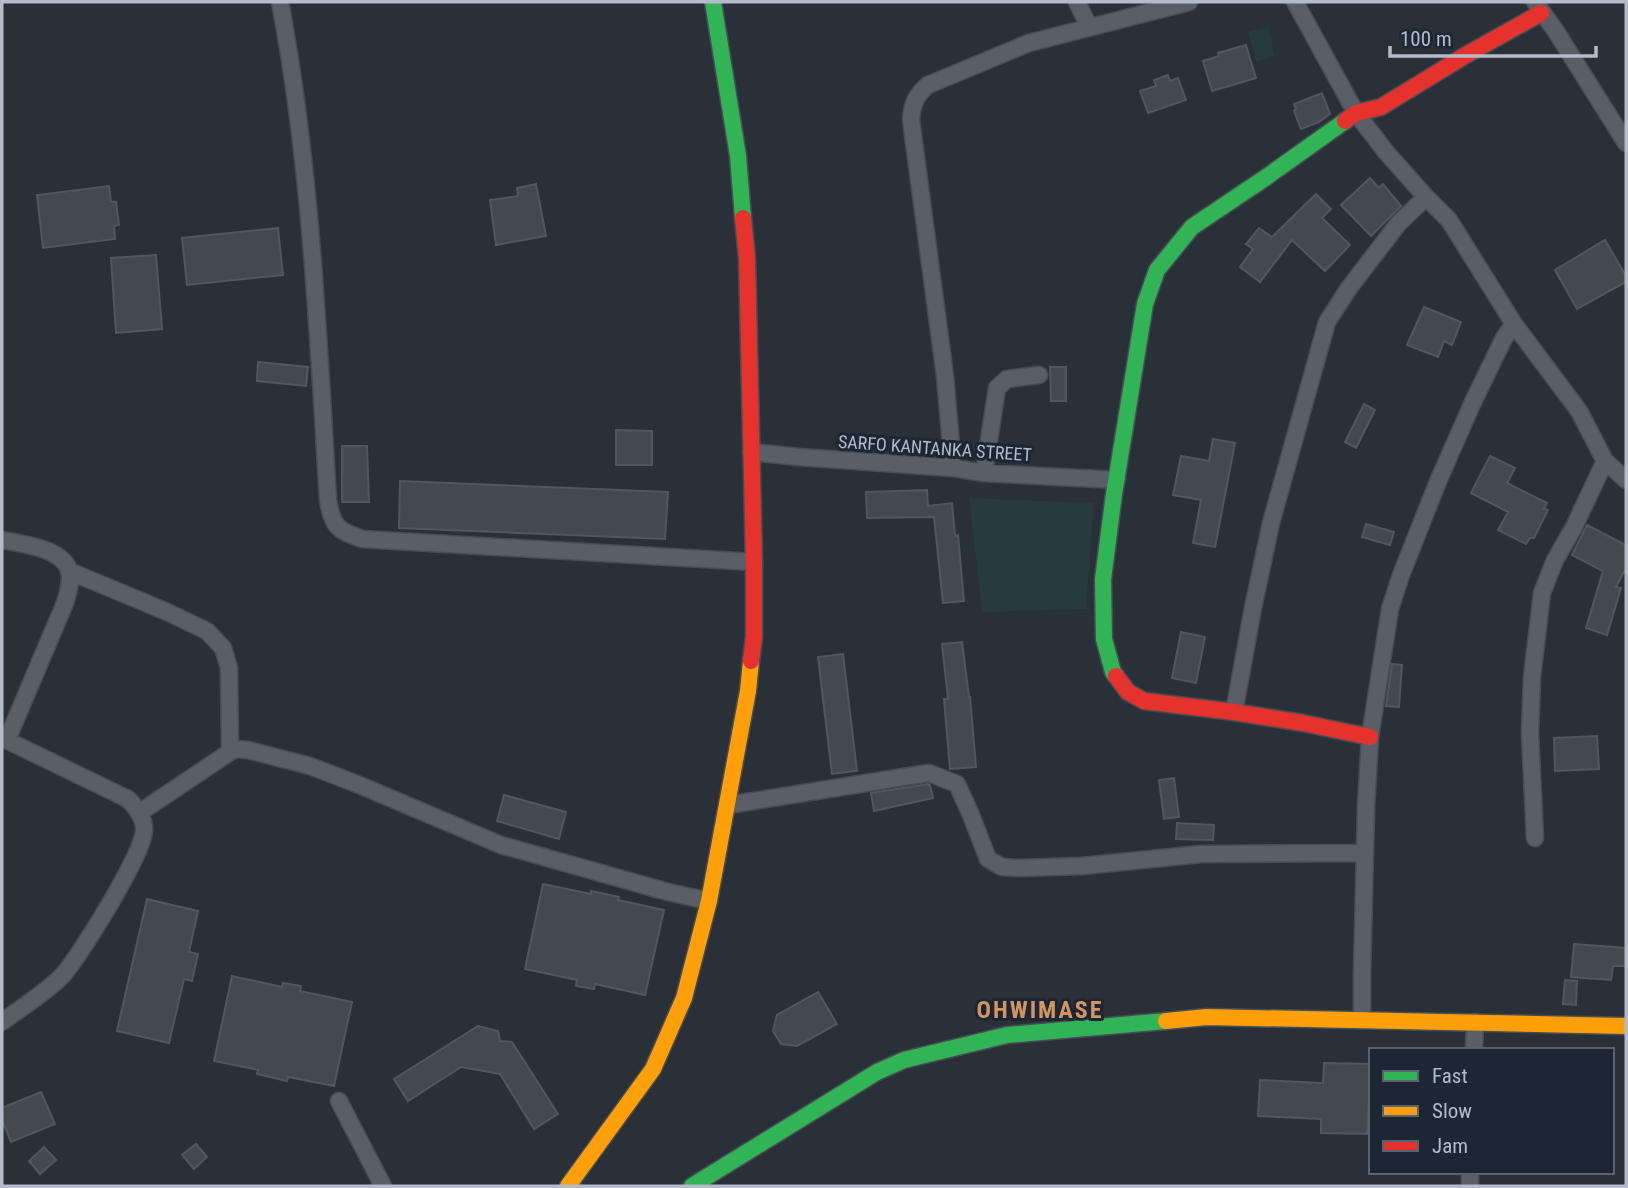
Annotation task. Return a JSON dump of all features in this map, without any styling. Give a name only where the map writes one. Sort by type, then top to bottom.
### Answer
[{"type":"street","points":[[280,2],[299,130],[313,263],[328,500],[330,516],[337,528],[362,539],[754,562]]},
{"type":"street","points":[[568,1186],[653,1069],[684,998],[709,901],[750,670],[754,637],[754,562],[747,258],[738,156],[713,2]]},
{"type":"street","points":[[1077,2],[1089,27]]},
{"type":"street","points":[[953,468],[945,376],[911,120],[912,106],[917,94],[928,85],[1029,43],[1189,2]]},
{"type":"street","points":[[1294,2],[1356,113],[1386,152],[1450,220],[1514,324],[1579,411],[1605,461],[1626,480]]},
{"type":"street","points":[[1370,737],[1234,712],[1144,701],[1128,692],[1113,672],[1104,639],[1102,579],[1145,304],[1157,270],[1192,227],[1356,113],[1381,107],[1538,7],[1626,143]]},
{"type":"street","points":[[1234,712],[1271,523],[1327,322],[1349,288],[1398,224],[1426,197]]},
{"type":"street","points":[[1362,1020],[1370,737],[1390,610],[1439,479],[1473,402],[1504,338],[1514,324]]},
{"type":"street","points":[[984,473],[997,388],[1007,379],[1039,375]]},
{"type":"street","name":"SARFO KANTANKA STREET","points":[[751,452],[953,468],[984,473],[1117,480]]},
{"type":"street","points":[[1535,838],[1530,733],[1532,677],[1542,593],[1555,560],[1605,461]]},
{"type":"street","points":[[2,540],[43,549],[62,559],[69,570],[70,583],[65,603],[4,739],[128,799],[139,813],[144,830],[142,844],[109,905],[68,969],[49,988],[2,1022]]},
{"type":"street","points":[[69,570],[207,631],[223,648],[229,668],[230,752]]},
{"type":"street","points":[[139,813],[230,752],[237,749],[248,750],[310,766],[501,845],[709,901]]},
{"type":"street","points":[[728,805],[929,773],[957,784],[988,859],[1002,867],[1018,869],[1082,866],[1201,854],[1365,853]]},
{"type":"street","points":[[692,1186],[877,1072],[904,1060],[1007,1035],[1208,1017],[1626,1026]]},
{"type":"street","points":[[1474,1048],[1475,1022]]},
{"type":"street","points":[[339,1101],[383,1186]]},
{"type":"green space","points":[[1268,27],[1275,56],[1256,62],[1248,32]]},
{"type":"green space","points":[[969,498],[1094,503],[1086,609],[982,612]]},
{"type":"building","points":[[1246,45],[1256,78],[1212,91],[1203,61],[1219,56],[1218,53]]},
{"type":"building","points":[[1168,75],[1170,81],[1178,78],[1186,100],[1148,113],[1140,91],[1156,86],[1154,80]]},
{"type":"building","points":[[1322,93],[1330,114],[1301,129],[1294,104]]},
{"type":"building","points":[[1370,178],[1379,188],[1383,184],[1401,206],[1371,236],[1341,205]]},
{"type":"building","points":[[536,184],[546,236],[496,245],[490,200],[518,196],[517,188]]},
{"type":"building","points":[[109,186],[111,202],[116,202],[119,225],[114,226],[115,239],[43,248],[37,195]]},
{"type":"building","points":[[1316,194],[1331,209],[1322,218],[1350,245],[1325,271],[1292,240],[1260,282],[1240,267],[1253,249],[1246,244],[1259,228],[1272,237]]},
{"type":"building","points":[[278,228],[283,275],[187,285],[182,238]]},
{"type":"building","points":[[1605,240],[1626,276],[1626,282],[1577,309],[1555,270]]},
{"type":"building","points":[[156,255],[162,329],[116,333],[111,258]]},
{"type":"building","points":[[1424,307],[1461,322],[1452,345],[1444,341],[1438,357],[1407,345]]},
{"type":"building","points":[[258,362],[308,367],[306,386],[257,381]]},
{"type":"building","points":[[1050,367],[1066,367],[1066,401],[1051,401]]},
{"type":"building","points":[[1364,404],[1375,410],[1356,448],[1345,442]]},
{"type":"building","points":[[616,430],[652,431],[652,465],[616,465]]},
{"type":"building","points":[[1213,439],[1235,443],[1215,547],[1193,543],[1201,500],[1173,495],[1181,456],[1209,461]]},
{"type":"building","points":[[342,446],[367,446],[369,502],[342,502]]},
{"type":"building","points":[[1490,456],[1515,468],[1507,483],[1547,503],[1544,509],[1548,510],[1534,538],[1530,538],[1526,544],[1498,530],[1508,512],[1471,493]]},
{"type":"building","points":[[400,481],[668,492],[665,539],[399,528]]},
{"type":"building","points":[[927,490],[928,506],[952,503],[964,601],[943,603],[934,517],[867,518],[866,492]]},
{"type":"building","points":[[1366,524],[1394,532],[1390,545],[1362,537]]},
{"type":"building","points":[[1587,525],[1626,545],[1626,568],[1616,587],[1621,588],[1607,635],[1586,628],[1603,571],[1572,555]]},
{"type":"building","points":[[1181,632],[1205,637],[1196,683],[1172,678]]},
{"type":"building","points":[[962,642],[976,767],[950,769],[944,699],[948,699],[942,644]]},
{"type":"building","points":[[843,654],[857,771],[832,774],[818,657]]},
{"type":"building","points":[[1392,664],[1402,665],[1399,707],[1386,706]]},
{"type":"building","points":[[1597,736],[1599,769],[1555,771],[1554,738]]},
{"type":"building","points":[[1174,778],[1179,817],[1164,819],[1159,780]]},
{"type":"building","points":[[928,784],[933,798],[874,811],[871,793]]},
{"type":"building","points":[[504,795],[566,812],[559,839],[497,821]]},
{"type":"building","points":[[1177,823],[1214,825],[1213,840],[1176,839]]},
{"type":"building","points":[[543,884],[619,897],[618,900],[664,910],[645,995],[595,984],[594,989],[576,986],[577,980],[525,969]]},
{"type":"building","points":[[147,899],[198,911],[189,952],[198,954],[192,981],[184,979],[169,1043],[117,1031]]},
{"type":"building","points":[[1574,944],[1626,948],[1626,966],[1613,966],[1611,980],[1571,977]]},
{"type":"building","points":[[232,976],[282,987],[283,983],[301,986],[300,991],[352,1002],[334,1086],[288,1077],[287,1081],[257,1074],[258,1070],[214,1061]]},
{"type":"building","points":[[1565,980],[1577,981],[1576,1005],[1563,1004]]},
{"type":"building","points":[[818,992],[837,1024],[797,1046],[781,1044],[773,1031],[777,1015]]},
{"type":"building","points":[[478,1026],[498,1031],[500,1041],[512,1042],[558,1114],[534,1129],[500,1074],[461,1067],[408,1101],[394,1079]]},
{"type":"building","points":[[1324,1063],[1369,1064],[1367,1134],[1321,1133],[1321,1119],[1258,1116],[1260,1080],[1323,1083]]},
{"type":"building","points":[[41,1092],[55,1124],[11,1142],[2,1120],[2,1108]]},
{"type":"building","points":[[196,1144],[207,1157],[194,1169],[182,1155]]},
{"type":"building","points":[[44,1147],[56,1160],[40,1174],[29,1161]]},
{"type":"traffic: fast","points":[[713,2],[738,156],[743,218]]},
{"type":"traffic: fast","points":[[1116,676],[1104,639],[1103,579],[1145,304],[1157,270],[1192,227],[1345,121]]},
{"type":"traffic: fast","points":[[692,1186],[877,1072],[904,1060],[1007,1035],[1166,1021]]},
{"type":"traffic: slow","points":[[568,1186],[653,1069],[684,998],[709,901],[748,691],[751,661]]},
{"type":"traffic: slow","points":[[1166,1021],[1207,1017],[1626,1026]]},
{"type":"traffic: jam","points":[[1345,121],[1356,113],[1381,107],[1541,13]]},
{"type":"traffic: jam","points":[[743,218],[747,258],[754,562],[754,637],[751,661]]},
{"type":"traffic: jam","points":[[1116,676],[1128,692],[1144,701],[1234,712],[1370,737]]},
{"type":"district","name":"OHWIMASE","points":[[1040,1010]]}]
